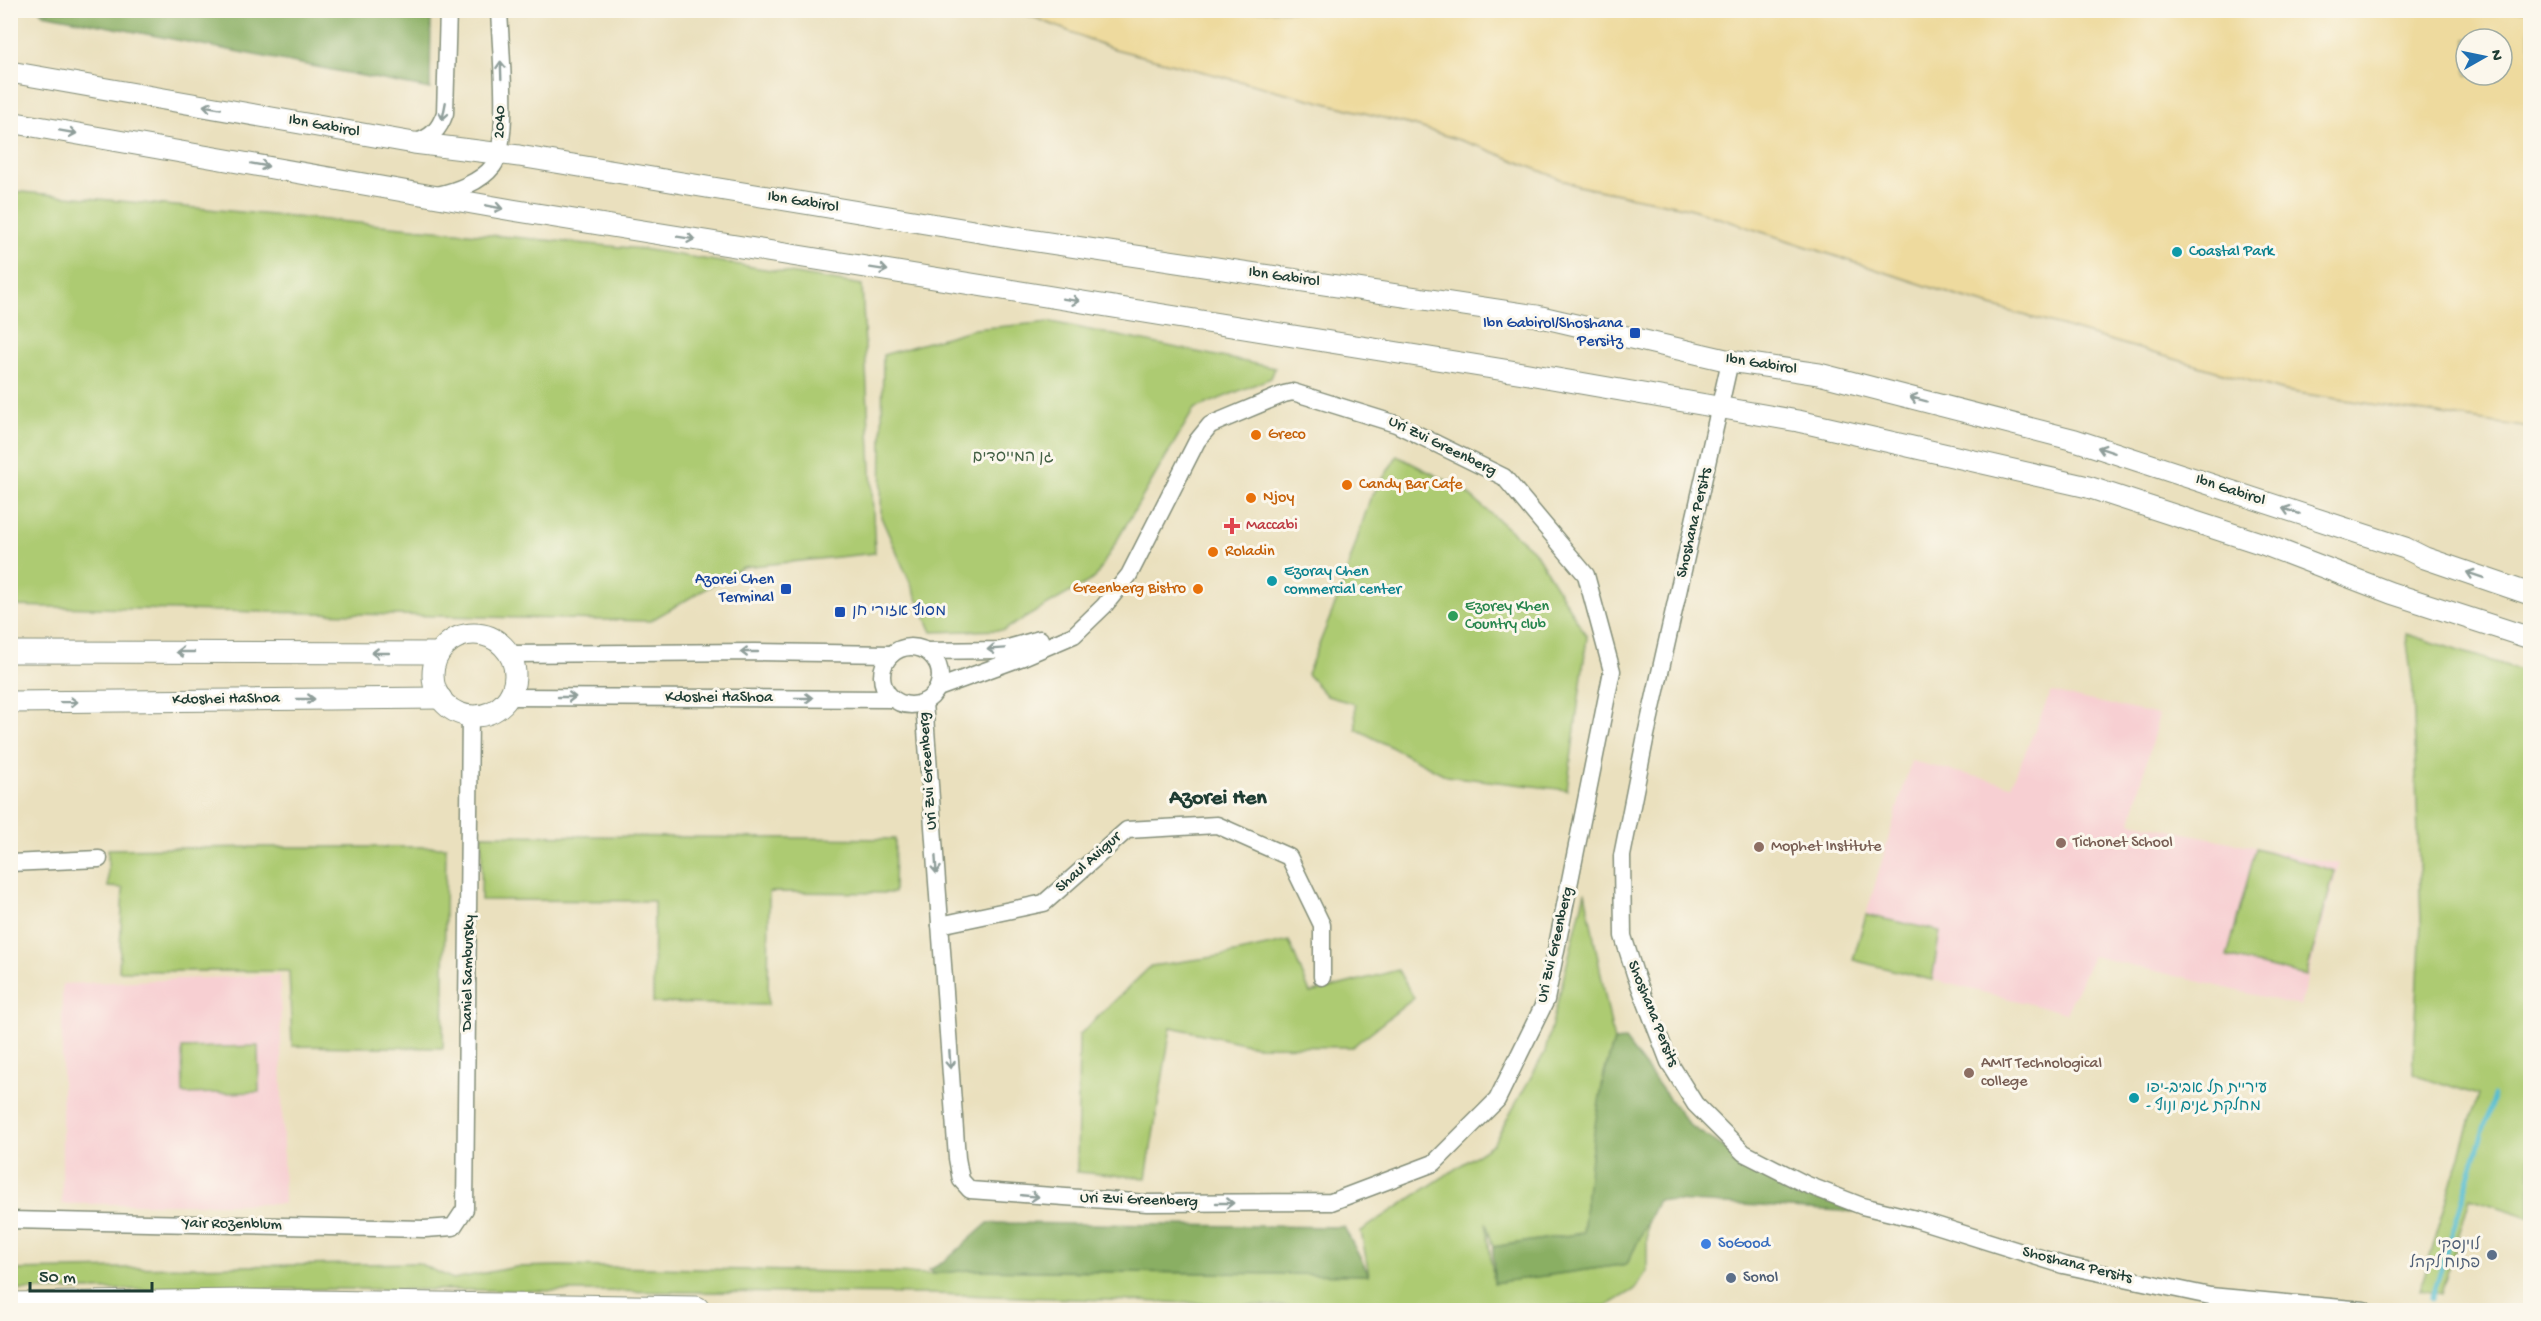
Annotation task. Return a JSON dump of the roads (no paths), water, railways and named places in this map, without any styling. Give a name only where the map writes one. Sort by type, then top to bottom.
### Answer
[{"type":"highway","points":[[10,1306],[244,1303],[696,1311]]},
{"type":"street","points":[[414,142],[433,135],[440,127],[445,113],[448,10]]},
{"type":"street","name":"2040","points":[[436,196],[471,183],[493,166],[500,154],[502,115],[499,10]]},
{"type":"street","name":"Ibn Gabirol","points":[[10,72],[414,142],[1016,238],[1537,316],[1730,361],[1819,374],[2074,440],[2405,548],[2425,558],[2530,594]]},
{"type":"street","points":[[10,122],[524,212],[1523,373],[1798,421],[2088,486],[2263,544],[2391,592],[2530,638]]},
{"type":"street","name":"Shoshana Persits","points":[[1730,361],[1646,735],[1622,856],[1623,936],[1669,1062],[1695,1104],[1744,1153],[1805,1184],[1862,1206],[2085,1270],[2210,1296],[2364,1311]]},
{"type":"street","name":"Uri Zvi Greenberg","points":[[924,702],[957,1158],[961,1180],[969,1190],[1147,1203],[1331,1202],[1434,1163],[1497,1100],[1546,1000],[1612,671],[1586,575],[1504,477],[1396,424],[1293,392],[1210,425],[1197,441],[1129,575],[1104,606],[1074,635],[1023,657],[938,688]]},
{"type":"street","points":[[474,633],[488,636],[500,643],[509,654],[515,675],[508,697],[492,711],[470,715],[459,713],[441,698],[435,688],[434,664],[439,653],[448,643],[460,636],[474,633]]},
{"type":"street","points":[[926,651],[932,656],[940,671],[938,688],[924,702],[908,705],[893,699],[882,677],[886,661],[892,654],[906,647],[926,651],[1000,650],[1040,639],[1074,635]]},
{"type":"street","points":[[10,652],[439,653]]},
{"type":"street","points":[[509,654],[755,652],[892,654]]},
{"type":"street","name":"Kdoshei HaShoa","points":[[508,697],[893,699]]},
{"type":"street","name":"Kdoshei HaShoa","points":[[10,702],[441,698]]},
{"type":"street","name":"Daniel Sambursky","points":[[453,1227],[465,1209],[470,715]]},
{"type":"street","name":"Shaul Avigur","points":[[940,925],[1044,903],[1127,830],[1217,825],[1289,857],[1322,925],[1322,977]]},
{"type":"street","points":[[10,863],[99,859]]},
{"type":"street","name":"Yair Rozenblum","points":[[10,1220],[425,1229],[453,1227]]},
{"type":"waterway","points":[[2432,1299],[2494,1095]]},
{"type":"place","name":"Coastal Park","points":[[2177,252]]},
{"type":"place","name":"Ibn Gabirol/Shoshana Persitz","points":[[1635,333]]},
{"type":"place","name":"Greco","points":[[1256,435]]},
{"type":"place","name":"Candy Bar Cafe","points":[[1347,485]]},
{"type":"place","name":"Njoy","points":[[1251,498]]},
{"type":"place","name":"Maccabi","points":[[1232,526]]},
{"type":"place","name":"Roladin","points":[[1213,552]]},
{"type":"place","name":"Ezoray Chen commercial center","points":[[1272,581]]},
{"type":"place","name":"Azorei Chen Terminal","points":[[786,589]]},
{"type":"place","name":"Greenberg Bistro","points":[[1198,589]]},
{"type":"place","name":"מסוף אזורי חן","points":[[840,612]]},
{"type":"place","name":"Ezorey Khen Country club","points":[[1453,616]]},
{"type":"place","name":"Tichonet School","points":[[2061,843]]},
{"type":"place","name":"Mophet Institute","points":[[1759,847]]},
{"type":"place","name":"AMIT Technological college","points":[[1969,1073]]},
{"type":"place","name":"עיריית תל אביב-יפו - מחלקת גנים ונוף","points":[[2134,1098]]},
{"type":"place","name":"SoGood","points":[[1706,1244]]},
{"type":"place","name":"לוינסקי פתוח לקהל","points":[[2492,1255]]},
{"type":"place","name":"Sonol","points":[[1731,1278]]},
{"type":"district","name":"Azorei Hen","points":[[1218,799]]},
{"type":"park label","name":"גן המייסדים","points":[[1013,458]]}]
